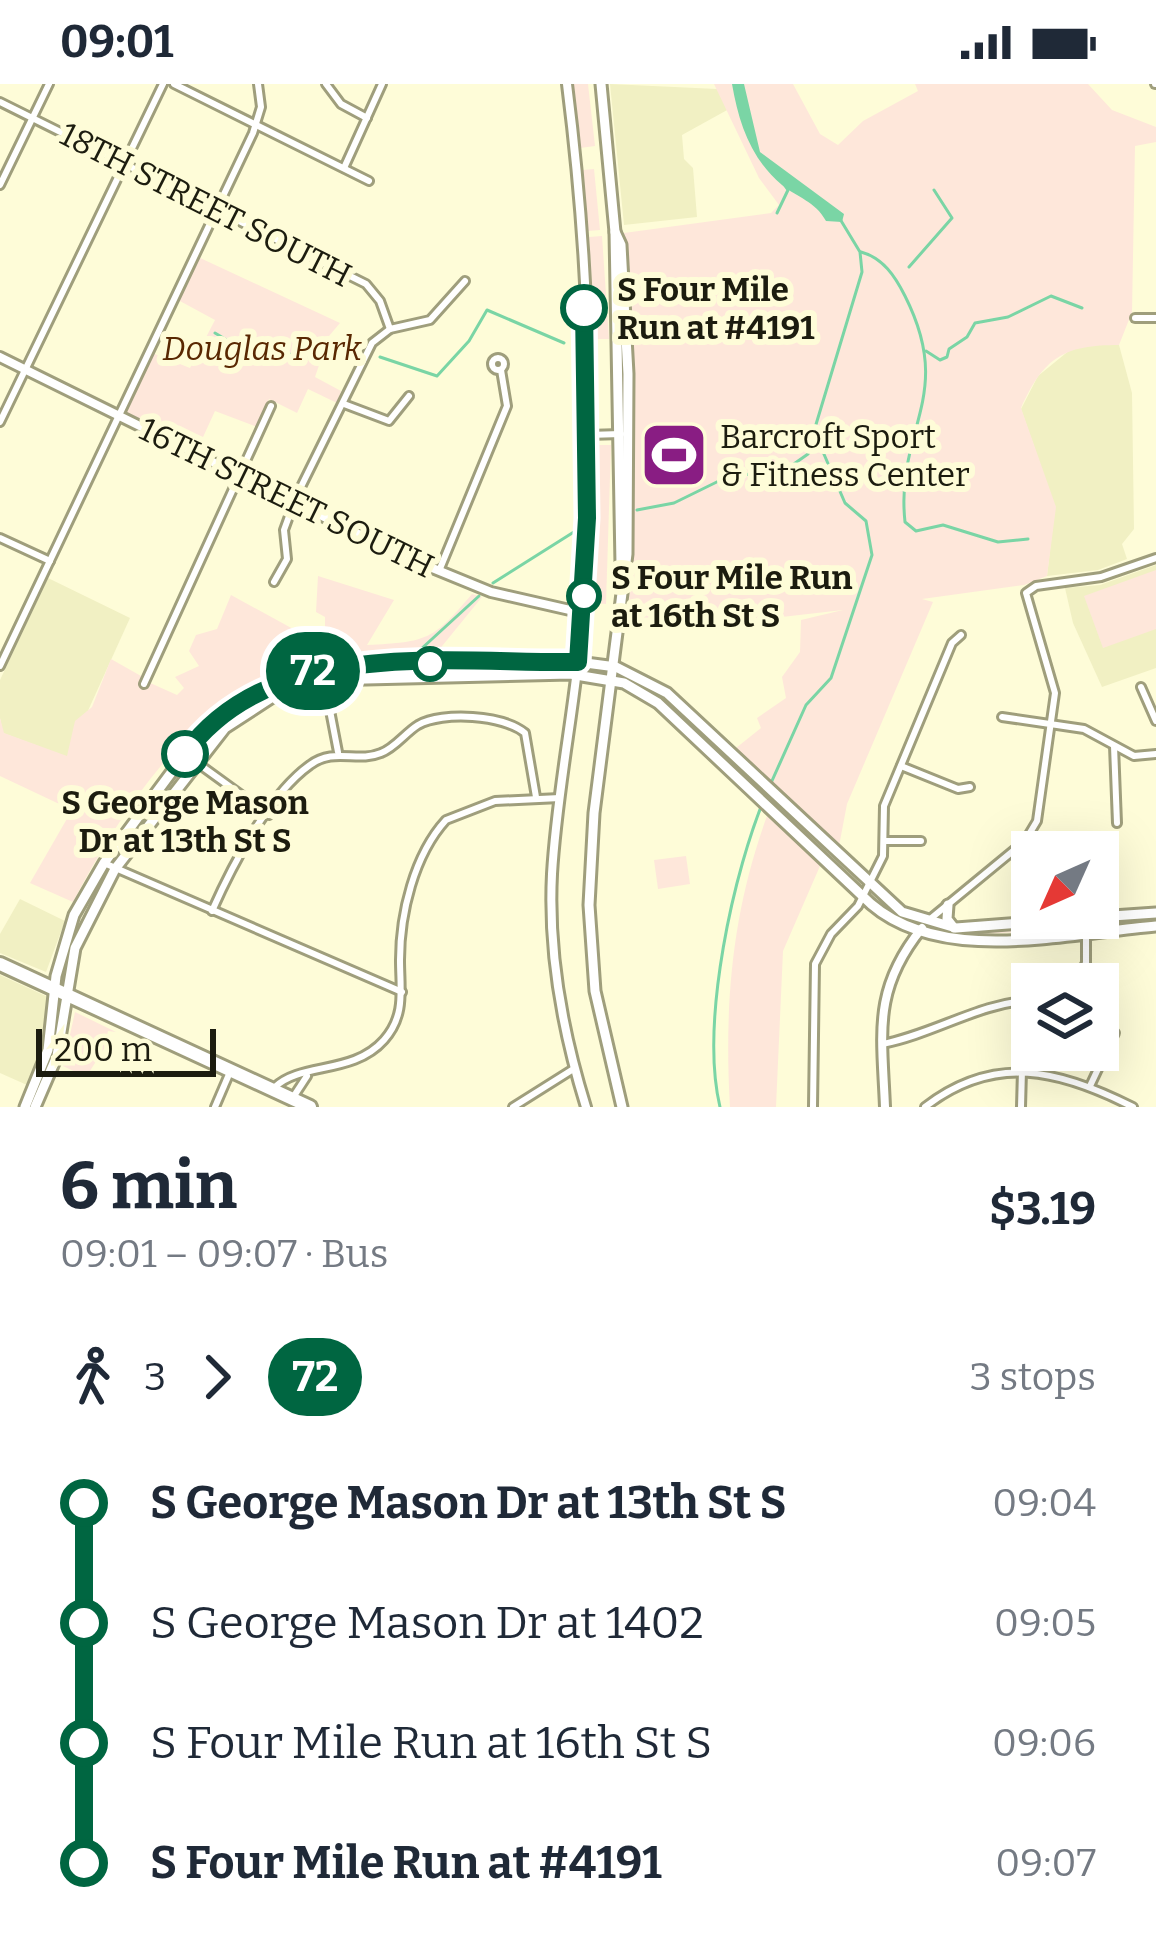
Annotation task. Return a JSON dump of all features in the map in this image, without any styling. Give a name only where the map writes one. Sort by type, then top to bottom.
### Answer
[{"type":"main road","points":[[601,84],[615,232],[621,244],[627,554],[605,747],[595,943],[606,1030],[625,1107]]},
{"type":"main road","points":[[25,1107],[48,1050],[82,929],[109,866],[211,725],[250,696],[323,675],[616,667],[667,693],[902,912],[954,928],[1011,924]]},
{"type":"main road","points":[[577,668],[651,697],[862,896],[917,933],[963,941],[1011,937]]},
{"type":"main road","points":[[948,904],[947,919],[954,928]]},
{"type":"main road","points":[[1119,916],[1156,913]]},
{"type":"main road","points":[[1119,929],[1156,926]]},
{"type":"main road","points":[[0,964],[310,1107]]},
{"type":"main road","points":[[34,1107],[57,1056],[61,993]]},
{"type":"street","points":[[0,185],[49,84]]},
{"type":"street","points":[[0,422],[163,84]]},
{"type":"street","points":[[174,84],[369,181]]},
{"type":"street","points":[[0,667],[256,125],[258,84]]},
{"type":"street","points":[[326,84],[340,104],[367,118]]},
{"type":"street","points":[[344,168],[382,84]]},
{"type":"street","points":[[567,84],[580,212],[588,435],[583,613],[560,798],[553,937],[574,1068],[586,1107]]},
{"type":"street","name":"18TH STREET SOUTH","points":[[0,102],[366,284],[380,301],[390,329]]},
{"type":"street","points":[[274,582],[287,559],[284,530],[294,501],[372,343],[390,329],[430,320],[465,281]]},
{"type":"street","points":[[1135,318],[1156,318]]},
{"type":"street","name":"16TH STREET SOUTH","points":[[0,357],[439,571],[491,592],[583,613]]},
{"type":"street","points":[[439,571],[507,406],[501,370]]},
{"type":"street","points":[[344,404],[388,421],[409,396]]},
{"type":"street","points":[[144,683],[271,406]]},
{"type":"street","points":[[588,435],[624,434]]},
{"type":"street","points":[[0,538],[50,561]]},
{"type":"street","points":[[885,1107],[884,990],[926,922],[1032,831],[1052,725],[1054,679],[1026,593],[1036,586],[1100,577],[1156,558]]},
{"type":"street","points":[[813,1107],[815,964],[862,896],[886,842],[884,806],[952,643],[961,635]]},
{"type":"street","points":[[323,675],[338,752]]},
{"type":"street","points":[[1141,687],[1156,721]]},
{"type":"street","points":[[1002,717],[1084,729],[1134,756],[1156,754]]},
{"type":"street","points":[[212,911],[233,864],[298,776],[338,752],[378,754],[435,719],[502,720],[524,733],[536,797]]},
{"type":"street","points":[[1114,746],[1117,823]]},
{"type":"street","points":[[190,758],[269,815]]},
{"type":"street","points":[[901,766],[958,789],[970,788]]},
{"type":"street","points":[[272,1090],[279,1081],[369,1054],[395,1024],[402,992],[402,925],[411,887],[436,832],[462,810],[536,797],[560,798]]},
{"type":"street","points":[[886,842],[921,841]]},
{"type":"street","points":[[109,866],[402,992]]},
{"type":"street","points":[[882,1044],[1011,1003]]},
{"type":"street","points":[[513,1107],[574,1068]]},
{"type":"street","points":[[214,1107],[230,1071]]},
{"type":"street","points":[[926,1107],[941,1095],[989,1074],[1014,1071]]},
{"type":"street","points":[[1021,1107],[1022,1071]]},
{"type":"street","points":[[1033,1071],[1056,1073],[1130,1106]]},
{"type":"street","points":[[1090,1086],[1097,1071]]},
{"type":"street","points":[[292,1099],[310,1074]]},
{"type":"street","points":[[941,1095],[944,1107]]},
{"type":"shaded area","points":[[610,84],[717,89],[729,109],[682,135],[684,159],[693,168],[697,217],[624,225]]},
{"type":"shaded area","points":[[732,84],[744,84],[760,152],[844,214],[842,222],[826,221],[762,164],[743,127]]},
{"type":"shaded area","points":[[1076,345],[1119,345],[1132,393],[1134,529],[1122,544],[1127,559],[1098,570],[1047,576],[1055,507],[1021,409],[1038,376]]},
{"type":"shaded area","points":[[1156,565],[1156,668],[1102,687],[1073,623],[1065,588],[1100,585]]},
{"type":"shaded area","points":[[48,578],[130,618],[67,757],[3,733],[0,718],[0,680]]},
{"type":"shaded area","points":[[20,899],[65,921],[46,972],[0,953],[0,934]]},
{"type":"shaded area","points":[[0,975],[48,997],[44,1041],[27,1085],[0,1073]]},
{"type":"green space","points":[[573,84],[588,84],[595,146],[580,148]]},
{"type":"green space","points":[[714,84],[793,84],[820,134],[838,145],[863,121],[918,91],[915,84],[1088,84],[1112,110],[1156,127],[1156,142],[1135,146],[1132,312],[1119,345],[1084,348],[1058,357],[1038,377],[1021,408],[1056,507],[1047,576],[1024,585],[922,599],[933,602],[847,804],[839,846],[736,748],[761,728],[757,718],[786,698],[782,677],[800,652],[801,620],[843,610],[746,621],[629,617],[632,413],[624,233],[771,213],[779,205],[759,178]]},
{"type":"green space","points":[[594,169],[600,230],[588,231],[583,170]]},
{"type":"green space","points":[[602,236],[609,339],[595,339],[589,237]]},
{"type":"green space","name":"Douglas Park","points":[[198,257],[340,323],[329,336],[315,377],[341,391],[337,403],[308,389],[297,413],[269,399],[257,427],[215,411],[198,448],[126,414],[152,353],[190,368],[215,320],[178,300]]},
{"type":"green space","points":[[597,445],[611,445],[606,604],[594,603]]},
{"type":"green space","points":[[1156,570],[1156,629],[1103,648],[1084,596]]},
{"type":"green space","points":[[318,576],[394,600],[367,645],[428,636],[472,594],[482,597],[434,656],[323,658],[281,670],[242,691],[206,719],[144,787],[73,902],[30,883],[72,810],[0,776],[0,718],[4,733],[67,756],[75,721],[92,707],[111,659],[141,676],[143,684],[177,695],[184,688],[175,677],[199,666],[189,651],[196,635],[217,629],[231,595],[295,630],[315,634],[325,628],[325,617],[316,612]]},
{"type":"green space","points":[[767,816],[820,866],[783,951],[776,1107],[730,1107],[733,959],[746,888]]},
{"type":"green space","points":[[686,856],[690,884],[658,889],[654,860]]},
{"type":"green space","points":[[75,1012],[116,1032],[108,1031],[104,1049],[86,1077],[63,1066]]},
{"type":"waterway","points":[[777,213],[788,190],[783,183]]},
{"type":"waterway","points":[[909,267],[952,218],[934,190]]},
{"type":"waterway","points":[[771,783],[806,705],[831,678],[872,555],[866,521],[845,503],[814,431],[862,272],[860,252],[840,219]]},
{"type":"waterway","points":[[861,252],[882,263],[897,282],[919,331],[925,361],[925,387],[904,489],[905,522],[916,531],[943,525],[998,542],[1028,539]]},
{"type":"waterway","points":[[926,351],[940,360],[947,357],[975,323],[1008,317],[1051,296],[1082,308]]},
{"type":"waterway","points":[[380,357],[437,376],[469,341],[487,310],[564,343]]},
{"type":"waterway","points":[[215,333],[258,359],[284,352],[304,360],[325,351]]},
{"type":"waterway","points":[[637,510],[674,503],[731,475],[781,473],[808,454],[816,440]]},
{"type":"waterway","points":[[493,583],[577,530]]},
{"type":"waterway","points":[[338,654],[420,650],[479,596]]},
{"type":"waterway","points":[[720,1107],[714,1033],[723,948],[742,863],[767,792]]},
{"type":"bus line","name":"72","points":[[185,754],[211,725],[250,696],[322,669],[578,662],[587,518],[584,308]]},
{"type":"place","name":"S Four Mile Run at #4191","points":[[584,308]]},
{"type":"place","name":"Barcroft Sport & Fitness Center","points":[[674,455]]},
{"type":"place","name":"S Four Mile Run at 16th St S","points":[[584,596]]},
{"type":"place","name":"S George Mason Dr at 13th St S","points":[[185,754]]}]
